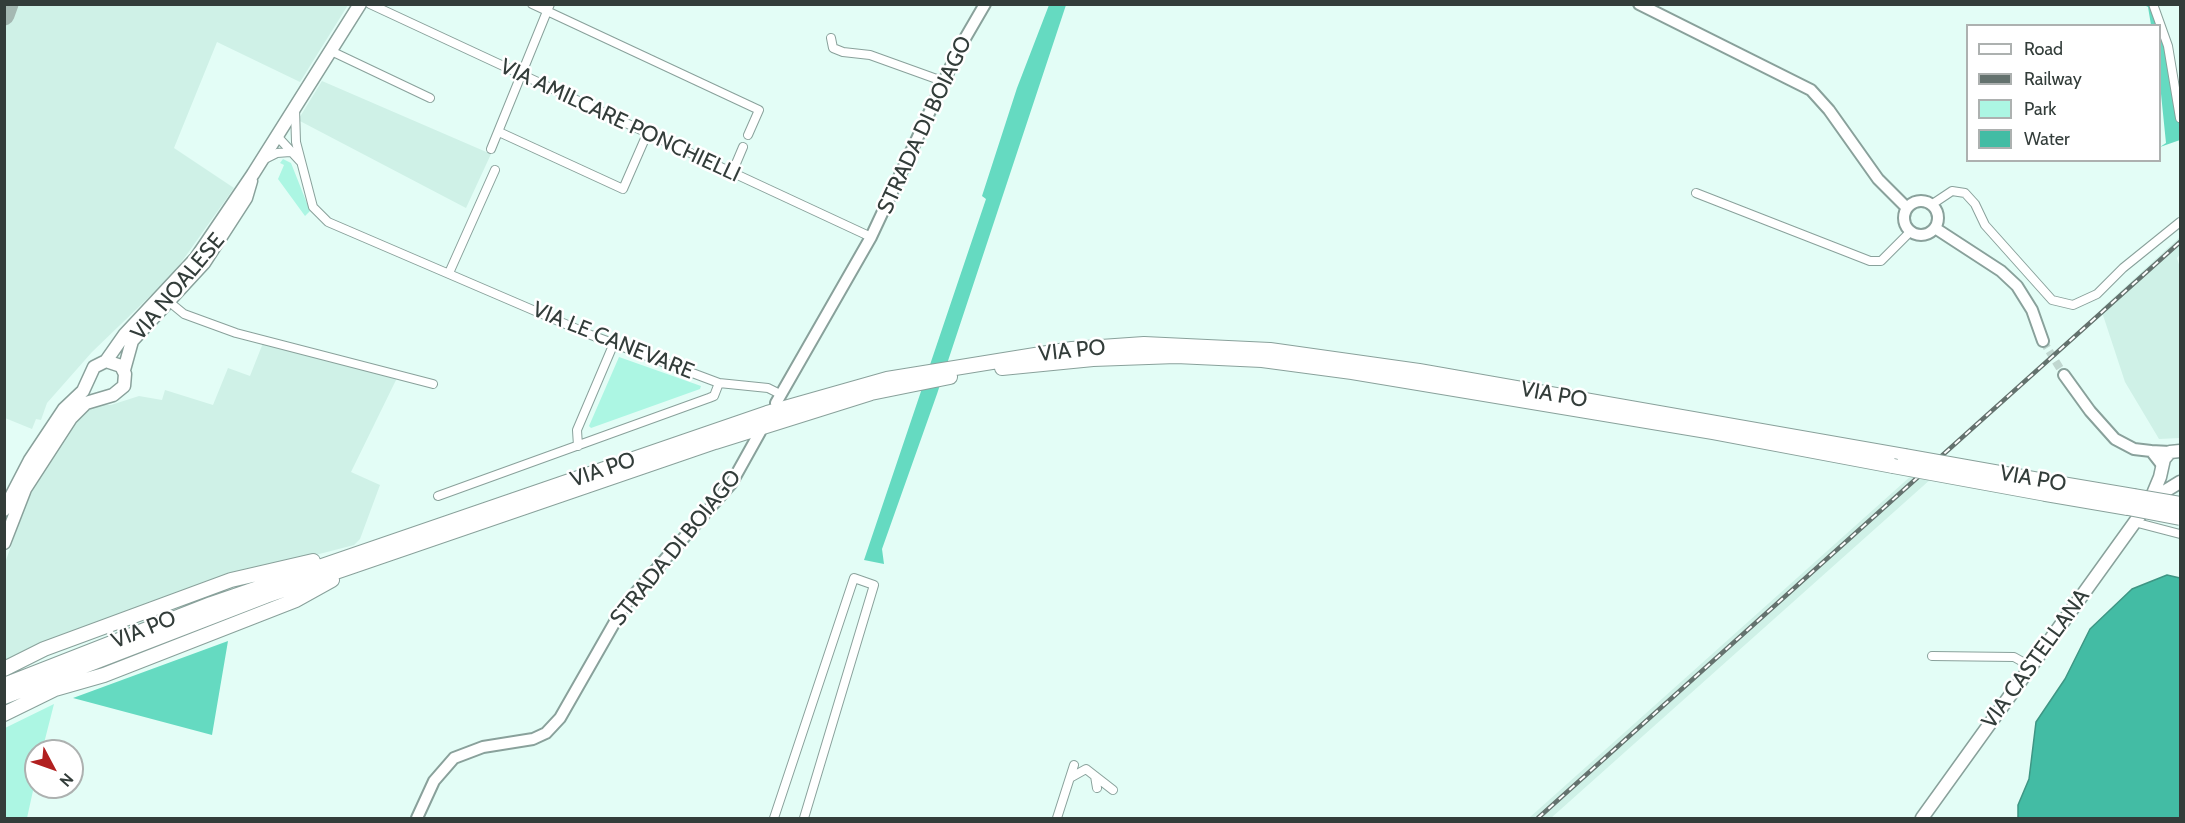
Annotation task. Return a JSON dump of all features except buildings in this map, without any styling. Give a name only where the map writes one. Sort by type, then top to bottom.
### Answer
[{"type":"highway","name":"VIA PO","points":[[359,558],[767,413],[887,379],[1024,356],[1144,344],[1270,350],[1419,371],[2055,483],[2181,518]]},
{"type":"highway","name":"VIA PO","points":[[5,693],[211,604],[871,393],[1014,366],[1093,359],[1176,356],[1262,360],[1352,372],[1713,432],[2046,494],[2181,504]]},
{"type":"highway","points":[[4,669],[44,649],[231,580],[282,566],[359,558]]},
{"type":"highway","points":[[4,714],[55,689],[104,675],[296,600],[359,558]]},
{"type":"main road","name":"VIA NOALESE","points":[[106,361],[125,334],[166,299],[210,255],[246,198],[253,174],[360,4]]},
{"type":"main road","name":"VIA NOALESE","points":[[124,370],[132,341],[166,299]]},
{"type":"main road","points":[[4,510],[30,460],[64,409],[80,394],[94,368],[106,361],[117,363],[124,370],[124,386],[118,393],[86,403],[71,418],[25,489],[4,543]]},
{"type":"main road","points":[[91,377],[93,387],[107,396]]},
{"type":"main road","points":[[2150,501],[2162,467],[2178,451]]},
{"type":"main road","points":[[2162,467],[2167,478],[2181,482]]},
{"type":"main road","points":[[2150,501],[2181,482]]},
{"type":"main road","name":"VIA CASTELLANA","points":[[1922,819],[2150,501]]},
{"type":"street","name":"VIA AMILCARE PONCHIELLI","points":[[370,4],[871,237]]},
{"type":"street","points":[[532,4],[548,8],[759,110],[748,135]]},
{"type":"street","name":"STRADA DI BOIAGO","points":[[778,399],[871,237],[960,47],[985,4]]},
{"type":"street","points":[[1639,4],[1810,90],[1829,110],[1878,179],[1907,208]]},
{"type":"street","points":[[2153,4],[2160,24]]},
{"type":"street","points":[[491,149],[548,8]]},
{"type":"street","points":[[2161,26],[2168,46],[2181,118]]},
{"type":"street","points":[[831,38],[833,48],[843,52],[870,55],[945,82]]},
{"type":"street","points":[[331,51],[430,98]]},
{"type":"street","name":"VIA LE CANEVARE","points":[[295,108],[294,150],[301,161],[313,207],[328,222],[614,343],[719,383],[768,388],[778,399]]},
{"type":"street","points":[[499,132],[622,189],[647,134]]},
{"type":"street","points":[[261,161],[277,153],[294,150],[290,139],[277,136]]},
{"type":"street","points":[[732,172],[743,147]]},
{"type":"street","points":[[449,273],[495,170]]},
{"type":"street","points":[[1931,205],[1942,195],[1952,191],[1965,193],[1975,204],[1984,225],[2052,300],[2073,305],[2097,294],[2122,268],[2181,222]]},
{"type":"street","points":[[1696,193],[1870,261],[1881,261],[1910,232]]},
{"type":"street","points":[[1910,232],[1904,218],[1907,208],[1916,202],[1931,205],[1937,214],[1935,228]]},
{"type":"street","points":[[1910,232],[1922,235],[1935,228]]},
{"type":"street","points":[[1935,228],[2001,272],[2017,286],[2032,310],[2043,341]]},
{"type":"street","points":[[166,299],[184,314],[236,333],[433,384]]},
{"type":"street","points":[[578,446],[577,429],[614,343]]},
{"type":"street","points":[[2064,375],[2090,411],[2115,439],[2134,449],[2178,451]]},
{"type":"street","points":[[438,496],[714,396],[719,383]]},
{"type":"street","name":"STRADA DI BOIAGO","points":[[417,819],[434,781],[453,758],[483,747],[532,740],[546,733],[560,718],[624,606],[731,484],[760,432]]},
{"type":"street","points":[[2151,451],[2162,467]]},
{"type":"street","points":[[2134,522],[2181,534]]},
{"type":"street","points":[[774,819],[854,578],[874,585],[804,819]]},
{"type":"street","points":[[1932,656],[2014,657],[2030,666]]},
{"type":"street","points":[[1057,819],[1074,765]]},
{"type":"street","points":[[1070,777],[1086,769],[1113,790]]},
{"type":"street","points":[[1095,776],[1097,788]]},
{"type":"shaded area","points":[[4,5],[348,5],[300,82],[217,42],[174,148],[234,188],[173,274],[92,352],[47,403],[41,420],[36,419],[32,429],[5,418]]},
{"type":"shaded area","points":[[1049,5],[1066,5],[937,394],[882,549],[884,564],[864,560],[986,199],[982,196],[1017,88]]},
{"type":"shaded area","points":[[2144,5],[2156,5],[2172,45],[2180,109],[2180,140],[2161,147],[2166,143],[2161,94],[2161,24],[2151,24],[2148,7]]},
{"type":"shaded area","points":[[322,81],[491,154],[466,208],[298,120]]},
{"type":"shaded area","points":[[2180,237],[2180,254],[2177,258],[2180,268],[2180,438],[2159,439],[2125,382],[2101,309]]},
{"type":"shaded area","points":[[263,343],[397,378],[351,472],[380,485],[360,539],[354,545],[242,574],[5,670],[5,563],[28,498],[82,415],[89,408],[111,405],[139,396],[162,400],[165,390],[213,405],[228,368],[250,376]]},
{"type":"shaded area","points":[[1912,475],[1932,478],[1551,818],[1529,818]]},
{"type":"shaded area","points":[[228,641],[212,735],[73,698]]},
{"type":"green space","points":[[283,159],[291,163],[310,211],[305,216],[278,179],[284,165],[280,163]]},
{"type":"green space","points":[[619,357],[701,386],[700,389],[591,428],[589,426]]},
{"type":"green space","points":[[54,704],[45,739],[24,739],[24,799],[31,799],[27,818],[5,818],[5,728]]},
{"type":"water","points":[[2167,575],[2180,578],[2180,818],[2018,818],[2018,805],[2029,779],[2036,722],[2065,679],[2090,629],[2132,589]]},
{"type":"taxiway","points":[[4,15],[8,4]]},
{"type":"tunnel","points":[[2043,341],[2064,375]]},
{"type":"railway","points":[[1538,818],[2180,242]]}]
